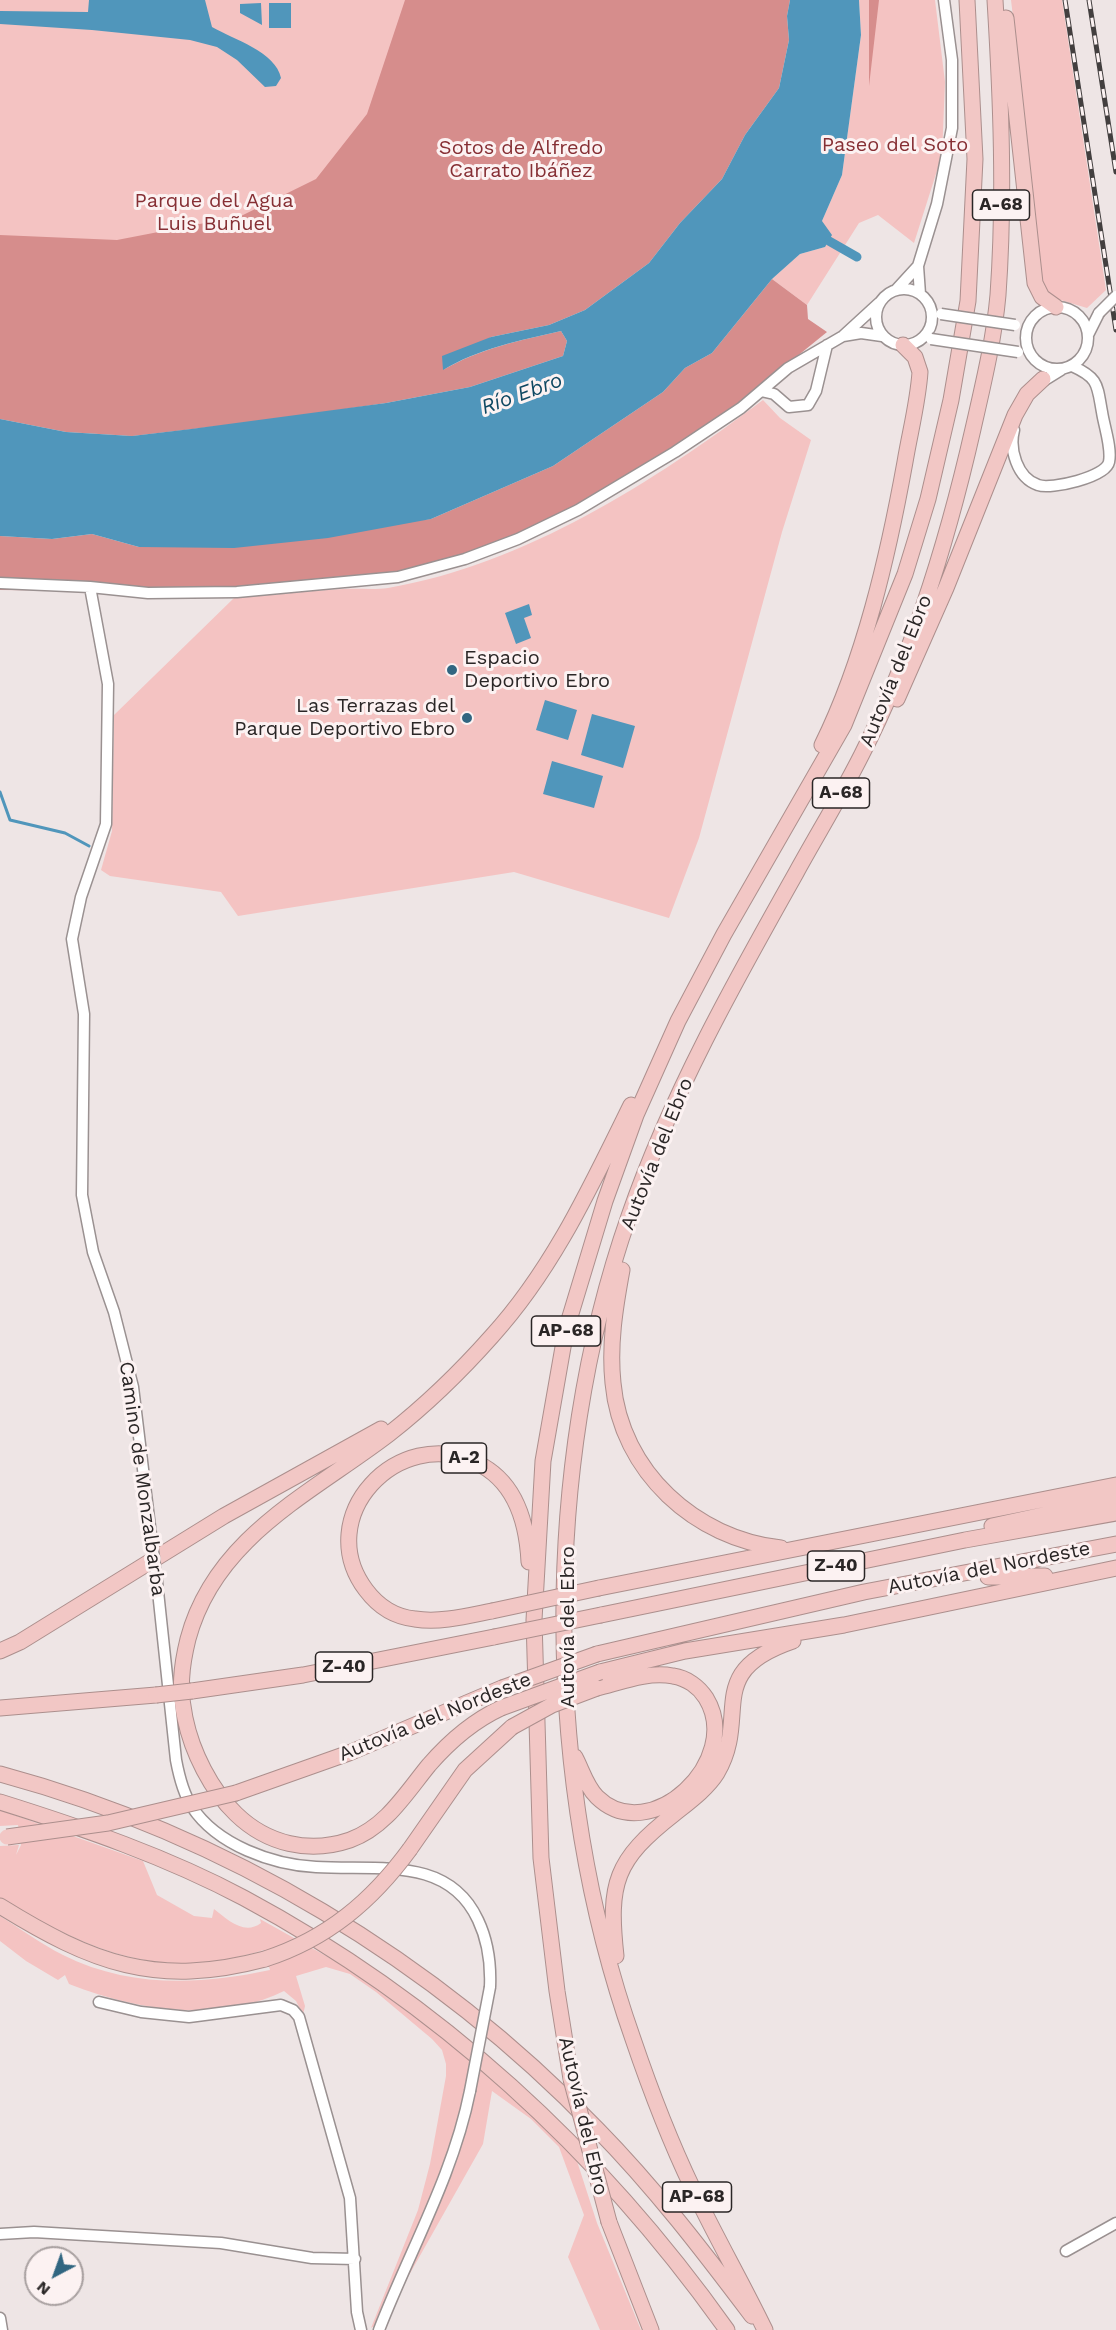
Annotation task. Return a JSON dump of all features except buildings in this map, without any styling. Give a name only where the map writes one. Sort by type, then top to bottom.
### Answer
[{"type":"highway","name":"Autovía del Ebro","points":[[651,2330],[609,2222],[571,2079],[556,1991],[541,1858],[537,1757],[534,1620],[543,1461],[566,1330],[605,1201],[636,1115],[678,1021],[724,934],[802,802],[844,725],[905,574],[928,499],[951,400],[968,300],[975,159],[967,0]]},
{"type":"highway","name":"Autovía del Ebro","points":[[764,2330],[693,2190],[667,2130],[634,2043],[614,1979],[592,1892],[581,1836],[570,1746],[566,1576],[570,1469],[594,1340],[617,1252],[652,1161],[710,1028],[863,752],[931,585],[955,508],[979,404],[997,302],[1004,154],[995,0]]},
{"type":"highway","points":[[1004,0],[1035,284],[1042,297],[1056,307]]},
{"type":"highway","points":[[756,877],[834,721],[882,574],[919,384],[917,361],[903,345]]},
{"type":"highway","points":[[863,752],[877,736],[898,696],[946,588],[1019,406],[1031,389],[1043,380]]},
{"type":"highway","points":[[724,934],[674,1018],[586,1197],[546,1266],[493,1335],[440,1389],[388,1435],[273,1516],[234,1552],[209,1586],[194,1619],[180,1675],[181,1699],[193,1746],[214,1788],[230,1808],[267,1838],[314,1846],[351,1839],[377,1825],[397,1806],[450,1743],[478,1721],[501,1708],[600,1672],[685,1651],[844,1625],[1113,1569]]},
{"type":"highway","points":[[652,1161],[624,1261],[615,1313],[611,1362],[613,1386],[621,1420],[638,1456],[651,1475],[688,1514],[734,1539],[758,1546],[799,1549],[1116,1485]]},
{"type":"highway","points":[[0,1651],[224,1516],[375,1433],[440,1389]]},
{"type":"highway","name":"A-2","points":[[537,1757],[530,1640],[529,1551],[523,1520],[515,1500],[490,1470],[471,1460],[451,1454],[414,1456],[381,1474],[359,1501],[350,1534],[353,1566],[370,1595],[394,1613],[414,1619],[436,1620],[492,1611],[599,1588],[799,1549]]},
{"type":"highway","points":[[965,1540],[987,1527],[1116,1499]]},
{"type":"highway","name":"Autovía del Nordeste","points":[[0,1708],[156,1695],[303,1675],[965,1540],[1116,1513]]},
{"type":"highway","name":"Autovía del Nordeste","points":[[3,1837],[108,1823],[236,1794],[349,1753],[502,1688],[597,1654],[864,1592],[1116,1544]]},
{"type":"highway","points":[[958,1575],[1046,1576],[1113,1569]]},
{"type":"highway","points":[[614,1979],[618,1968],[612,1911],[618,1876],[633,1851],[706,1786],[717,1773],[728,1740],[733,1695],[746,1668],[770,1649],[844,1625]]},
{"type":"highway","points":[[0,1906],[72,1947],[114,1963],[141,1969],[193,1972],[219,1970],[265,1959],[306,1943],[344,1920],[380,1887],[410,1849],[465,1770],[512,1727],[552,1705],[597,1688],[656,1675],[674,1676],[690,1682],[707,1700],[714,1719],[714,1741],[708,1762],[695,1781],[666,1804],[642,1812],[625,1812],[604,1802],[592,1791],[570,1746]]},
{"type":"highway","points":[[0,1774],[119,1813],[234,1864],[356,1932],[441,1991],[505,2042],[598,2130],[675,2217],[764,2330]]},
{"type":"highway","points":[[0,1802],[146,1853],[244,1898],[381,1981],[417,2007],[510,2082],[561,2132],[654,2233],[726,2330]]},
{"type":"street","points":[[920,294],[918,266],[937,204],[952,128],[952,60],[944,0]]},
{"type":"street","points":[[0,583],[90,587],[148,593],[237,592],[398,577],[465,559],[518,539],[599,498],[692,441],[781,375],[843,336],[895,290],[918,266]]},
{"type":"street","points":[[895,290],[908,289],[920,294],[936,311],[1015,325],[1031,321],[1042,311],[1056,307],[1076,313],[1099,313]]},
{"type":"street","points":[[843,336],[861,333],[882,336],[892,343],[903,345],[926,340],[1018,352],[1033,358],[1046,368],[1066,368],[1089,374],[1097,385],[1109,458],[1107,467],[1100,474],[1044,486],[1032,482],[1022,472],[1014,452],[1013,432],[1026,402],[1043,380],[1066,368],[1083,356],[1099,313],[1116,296]]},
{"type":"street","points":[[879,303],[875,320],[882,336]]},
{"type":"street","points":[[926,340],[936,311]]},
{"type":"street","points":[[1076,313],[1089,335]]},
{"type":"street","points":[[1031,321],[1026,340],[1033,358]]},
{"type":"street","points":[[760,391],[768,391],[792,408],[802,407],[811,401],[827,345]]},
{"type":"street","points":[[779,398],[781,375]]},
{"type":"street","name":"Camino de Monzalbarba","points":[[90,587],[108,684],[107,801],[105,832],[81,897],[72,939],[84,1014],[82,1195],[93,1252],[114,1312],[133,1387],[180,1781],[193,1808],[217,1832],[265,1858],[314,1867],[409,1870],[445,1881],[465,1897],[482,1930],[491,1971],[490,1987],[463,2128],[448,2171],[379,2330]]},
{"type":"street","points":[[99,2002],[141,2012],[189,2017],[274,2004],[293,2010],[303,2026],[350,2198],[357,2312],[361,2330]]},
{"type":"street","points":[[1066,2251],[1116,2223]]},
{"type":"street","points":[[0,2234],[34,2232],[220,2243],[312,2258],[355,2259]]},
{"type":"street","points":[[0,2318],[2,2330]]},
{"type":"green space","name":"Sotos de Alfredo Carrato Ibáñez","points":[[0,0],[790,0],[271,420],[132,436],[0,419]]},
{"type":"green space","name":"Sotos de Alfredo Carrato Ibáñez","points":[[405,0],[790,0],[787,16],[789,40],[779,88],[745,135],[722,179],[680,223],[649,263],[585,310],[549,325],[491,337],[443,370],[486,351],[561,331],[567,341],[563,356],[470,387],[386,403],[271,420],[132,436],[66,432],[0,419],[0,235],[117,240],[241,216],[316,179],[367,114]]},
{"type":"green space","name":"Paseo del Soto","points":[[859,0],[935,0],[945,82],[942,155],[914,243],[878,215],[859,223],[807,305],[772,279],[800,254],[825,247],[822,221],[842,175],[861,35]]},
{"type":"green space","points":[[869,0],[879,0],[869,86]]},
{"type":"green space","points":[[1011,0],[1062,0],[1106,290],[1087,308],[1057,299],[1043,291]]},
{"type":"green space","points":[[772,279],[807,305],[808,319],[827,332],[769,379],[761,391],[675,452],[518,539],[398,577],[237,592],[0,590],[0,536],[52,539],[92,534],[139,547],[431,519],[553,466],[663,392],[685,368],[712,353]]},
{"type":"green space","name":"Espacio Deportivo Ebro","points":[[763,400],[780,418],[811,440],[782,532],[699,838],[669,918],[514,872],[238,916],[221,892],[110,876],[101,870],[112,831],[114,715],[234,598],[329,590],[388,588],[439,576],[489,560],[538,540],[586,516],[677,461]]},
{"type":"green space","points":[[0,1810],[143,1861],[157,1895],[194,1916],[212,1918],[214,1909],[236,1925],[248,1928],[261,1923],[260,1919],[344,1966],[444,2038],[510,2093],[576,2158],[597,2223],[641,2330],[600,2330],[568,2257],[584,2215],[559,2147],[531,2119],[492,2091],[483,2144],[395,2300],[454,2169],[473,2092],[466,2089],[446,2166],[376,2325],[371,2328],[418,2210],[430,2164],[446,2076],[446,2064],[442,2050],[376,1992],[350,1974],[326,1967],[296,1976],[305,2006],[303,2015],[296,2001],[284,1991],[259,2001],[232,2007],[176,2010],[121,2001],[94,1993],[69,1984],[65,1975],[58,1980],[26,1961],[0,1941],[0,1916],[63,1955],[88,1966],[113,1973],[139,1978],[191,1981],[270,1970],[264,1950],[226,1959],[190,1963],[157,1962],[126,1956],[65,1933],[0,1899],[0,1846],[19,1845],[16,1855],[21,1845],[18,1825],[0,1826]]},
{"type":"water","points":[[89,0],[205,0],[212,27],[263,54],[277,69],[281,78],[276,86],[265,87],[237,60],[217,47],[190,40],[0,24],[0,11],[88,12]]},
{"type":"water","name":"Río Ebro","points":[[790,0],[859,0],[861,35],[842,175],[822,221],[832,235],[825,247],[800,254],[772,279],[712,353],[685,368],[663,392],[553,466],[431,519],[328,538],[234,548],[139,547],[92,534],[52,539],[0,536],[0,419],[66,432],[132,436],[386,403],[470,387],[563,356],[567,341],[561,331],[485,351],[443,370],[442,356],[491,337],[549,325],[585,310],[649,263],[680,223],[722,179],[745,135],[779,88],[789,40],[787,16]]},
{"type":"water","points":[[261,3],[262,25],[240,13],[240,4]]},
{"type":"water","points":[[269,3],[291,3],[291,28],[269,28]]},
{"type":"water","points":[[529,604],[532,615],[524,618],[531,638],[516,644],[505,613]]},
{"type":"water","points":[[545,700],[577,710],[568,740],[536,730]]},
{"type":"water","points":[[592,714],[635,726],[623,768],[581,755]]},
{"type":"water","points":[[552,761],[603,776],[594,808],[543,794]]},
{"type":"waterway","points":[[829,241],[857,257]]},
{"type":"waterway","points":[[0,792],[10,820],[65,833],[89,846]]},
{"type":"railway","points":[[1065,0],[1116,330]]},
{"type":"railway","points":[[1089,0],[1116,172]]},
{"type":"place","name":"Espacio Deportivo Ebro","points":[[452,670]]},
{"type":"place","name":"Las Terrazas del Parque Deportivo Ebro","points":[[467,718]]},
{"type":"park label","name":"Parque del Agua Luis Buñuel","points":[[214,212]]}]
